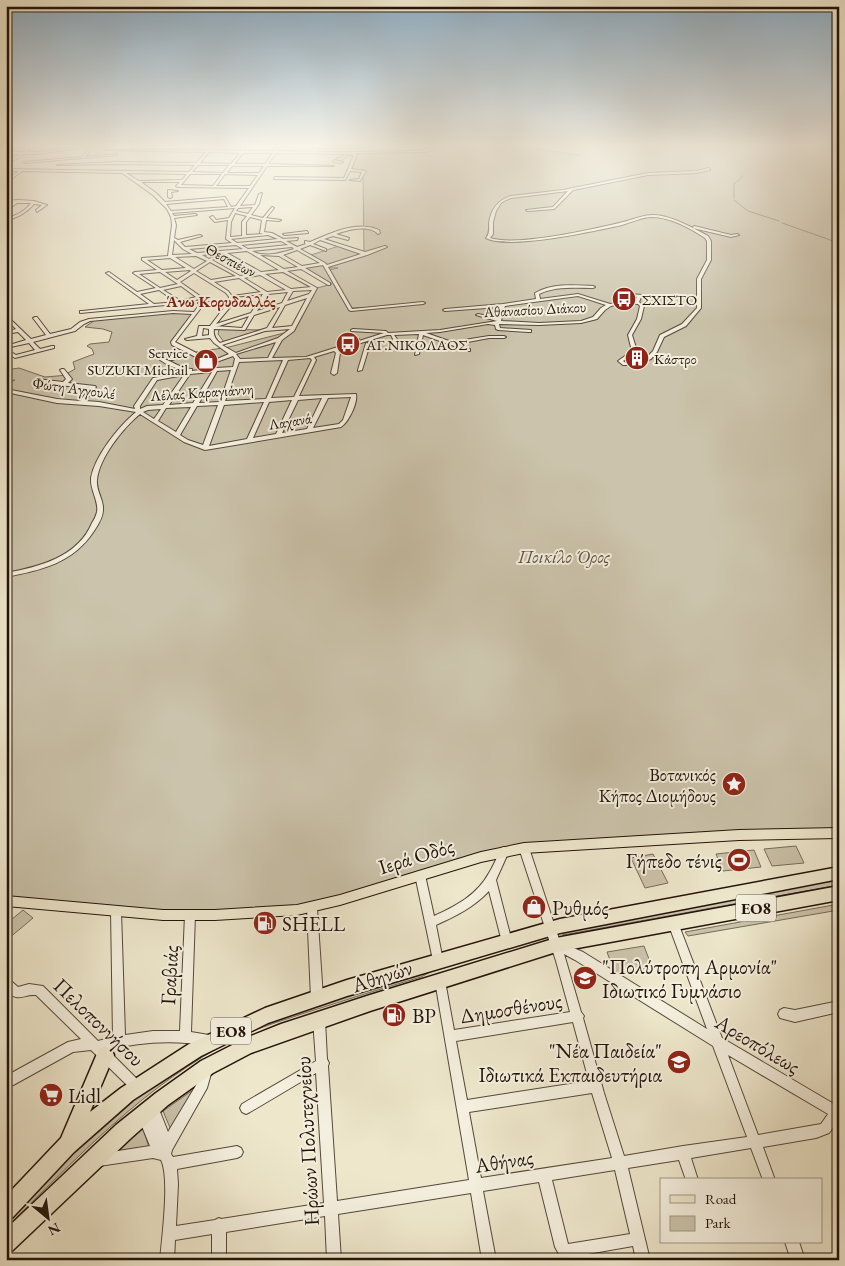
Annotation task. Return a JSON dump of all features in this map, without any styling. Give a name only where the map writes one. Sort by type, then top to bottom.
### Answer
[{"type":"highway","name":"Αθηνών","points":[[6,1210],[67,1145],[137,1087],[212,1040],[266,1016],[317,998],[550,929],[839,873]]},
{"type":"highway","name":"Αθηνών","points":[[6,1243],[148,1110],[207,1066],[261,1041],[319,1020],[556,945],[839,893]]},
{"type":"highway","points":[[67,1145],[98,1049]]},
{"type":"main road","name":"Ιερά Οδός","points":[[6,901],[116,911],[190,915],[241,914],[312,908],[504,851],[524,848],[739,835],[839,833]]},
{"type":"street","points":[[8,208],[23,205]]},
{"type":"street","points":[[6,219],[12,219],[30,205]]},
{"type":"street","points":[[37,211],[45,205]]},
{"type":"street","points":[[164,205],[175,217],[177,223],[176,240],[172,256]]},
{"type":"street","points":[[172,256],[174,224],[168,207],[178,205]]},
{"type":"street","points":[[189,205],[191,216]]},
{"type":"street","points":[[498,205],[493,210],[490,224],[491,234],[488,239],[496,242],[532,239],[616,225],[649,216],[678,224],[702,234],[709,241],[709,260],[699,279],[700,306],[684,325],[662,336],[651,356],[642,362],[628,364],[620,361],[635,351],[630,337],[642,305],[637,302],[640,296],[636,294],[632,295],[627,301]]},
{"type":"street","points":[[528,210],[554,208],[557,205]]},
{"type":"street","points":[[170,212],[255,206]]},
{"type":"street","points":[[244,236],[244,222],[255,206]]},
{"type":"street","points":[[228,238],[231,219],[239,207]]},
{"type":"street","points":[[175,217],[210,214],[220,208]]},
{"type":"street","points":[[272,208],[264,219],[262,233],[271,234],[324,265],[351,310],[423,303]]},
{"type":"street","points":[[222,216],[234,212],[264,219],[279,220]]},
{"type":"street","points":[[212,217],[215,221],[231,219]]},
{"type":"street","points":[[678,224],[732,236],[737,235]]},
{"type":"street","points":[[357,226],[375,229],[378,232]]},
{"type":"street","points":[[202,300],[143,259],[294,247],[363,227]]},
{"type":"street","points":[[307,232],[296,230],[286,234],[325,250],[309,256]]},
{"type":"street","points":[[228,238],[271,234]]},
{"type":"street","points":[[334,235],[348,239]]},
{"type":"street","points":[[176,240],[200,236]]},
{"type":"street","points":[[228,238],[228,240],[252,254],[315,288]]},
{"type":"street","points":[[184,248],[297,239]]},
{"type":"street","points":[[320,239],[366,254]]},
{"type":"street","name":"Θεσπιέων","points":[[176,240],[184,248],[210,260],[266,293],[243,329],[215,327]]},
{"type":"street","points":[[204,246],[202,242],[213,240]]},
{"type":"street","points":[[177,282],[223,252],[281,255],[294,247]]},
{"type":"street","points":[[270,248],[329,284]]},
{"type":"street","points":[[213,281],[324,265],[385,248]]},
{"type":"street","points":[[223,252],[291,291]]},
{"type":"street","points":[[172,256],[229,294],[231,304]]},
{"type":"street","points":[[182,302],[135,273],[193,270],[230,291],[234,296]]},
{"type":"street","points":[[108,273],[153,305]]},
{"type":"street","points":[[137,293],[182,285]]},
{"type":"street","points":[[568,286],[575,296]]},
{"type":"street","points":[[538,300],[537,293],[539,291],[568,286],[593,288]]},
{"type":"street","points":[[234,296],[315,288]]},
{"type":"street","points":[[155,422],[188,372],[280,339],[294,327],[315,288]]},
{"type":"street","points":[[269,329],[291,291]]},
{"type":"street","points":[[199,337],[201,327],[215,327],[312,295]]},
{"type":"street","points":[[445,310],[580,295],[610,305]]},
{"type":"street","points":[[212,336],[215,327],[231,304],[234,296]]},
{"type":"street","points":[[202,300],[195,313],[174,341],[174,344],[212,363]]},
{"type":"street","points":[[82,312],[202,300],[250,305]]},
{"type":"street","name":"Αθανασίου Διάκου","points":[[237,364],[312,357],[400,333],[422,333],[499,321],[536,324],[582,322],[596,318],[602,309],[610,305],[627,301],[637,302]]},
{"type":"street","points":[[173,312],[182,302]]},
{"type":"street","points":[[478,316],[499,321],[503,305]]},
{"type":"street","points":[[128,308],[129,314]]},
{"type":"street","points":[[52,347],[14,357],[7,351],[29,341],[72,330],[90,320],[173,312],[195,313]]},
{"type":"street","points":[[6,316],[39,351]]},
{"type":"street","points":[[35,318],[49,336]]},
{"type":"street","points":[[579,329],[582,322]]},
{"type":"street","points":[[485,323],[496,324],[498,329],[529,331]]},
{"type":"street","points":[[215,327],[216,336],[222,344],[236,354]]},
{"type":"street","points":[[222,344],[269,329],[294,327]]},
{"type":"street","points":[[6,333],[19,330]]},
{"type":"street","points":[[353,330],[400,333]]},
{"type":"street","points":[[342,341],[364,342],[400,333]]},
{"type":"street","points":[[417,354],[422,333],[468,350]]},
{"type":"street","points":[[187,339],[212,336]]},
{"type":"street","points":[[138,411],[196,446],[207,447],[241,356],[218,345],[212,336]]},
{"type":"street","points":[[246,336],[262,345]]},
{"type":"street","points":[[392,345],[395,339],[393,336]]},
{"type":"street","points":[[451,344],[489,337],[504,338]]},
{"type":"street","points":[[270,360],[280,339]]},
{"type":"street","points":[[360,370],[364,342]]},
{"type":"street","points":[[334,373],[338,353],[336,350]]},
{"type":"street","points":[[170,359],[190,352]]},
{"type":"street","points":[[278,436],[314,360],[312,357]]},
{"type":"street","points":[[162,359],[188,372]]},
{"type":"street","name":"Αθανασίου Διάκου","points":[[138,411],[137,406],[156,379],[237,364],[270,360],[285,361]]},
{"type":"street","points":[[249,441],[285,361]]},
{"type":"street","points":[[177,435],[216,369]]},
{"type":"street","points":[[62,370],[69,379],[64,384]]},
{"type":"street","points":[[37,381],[93,387],[82,402]]},
{"type":"street","name":"Φώτη Αγγουλέ","points":[[6,390],[57,400],[109,405],[138,411]]},
{"type":"street","name":"Λέλας Καραγιάννη","points":[[6,575],[33,570],[52,563],[75,552],[83,544],[100,512],[94,483],[95,474],[103,456],[131,417],[138,411],[164,407],[354,395]]},
{"type":"street","name":"Λαχανά","points":[[207,447],[341,425],[350,411],[354,395]]},
{"type":"street","points":[[309,431],[326,396]]},
{"type":"street","points":[[109,405],[115,397]]},
{"type":"street","points":[[524,848],[578,1016],[620,1163],[643,1260]]},
{"type":"street","points":[[430,922],[467,905],[491,880],[504,851]]},
{"type":"street","points":[[420,875],[438,961]]},
{"type":"street","points":[[491,880],[507,942]]},
{"type":"street","points":[[312,908],[317,998]]},
{"type":"street","points":[[116,911],[119,1040]]},
{"type":"street","name":"Γραβιάς","points":[[185,1036],[190,915]]},
{"type":"street","points":[[673,924],[768,1178]]},
{"type":"street","name":"Αρεοπόλεως","points":[[556,945],[837,1113]]},
{"type":"street","points":[[440,981],[489,1260]]},
{"type":"street","name":"Πελοποννήσου","points":[[6,984],[16,993],[29,989],[39,990],[137,1087]]},
{"type":"street","points":[[784,1014],[795,1016],[839,1006]]},
{"type":"street","name":"Δημοσθένους","points":[[450,1036],[578,1016]]},
{"type":"street","name":"Ηρώων Πολυτεχνείου","points":[[319,1020],[334,1260]]},
{"type":"street","points":[[6,1083],[72,1046],[98,1049],[119,1040],[185,1036],[212,1040]]},
{"type":"street","points":[[246,1108],[322,1063]]},
{"type":"street","points":[[167,1260],[172,1184],[167,1156],[203,1084],[207,1066]]},
{"type":"street","points":[[463,1107],[597,1086]]},
{"type":"street","points":[[148,1110],[157,1147],[167,1156]]},
{"type":"street","name":"Αθήνας","points":[[169,1234],[755,1142],[825,1129],[837,1113]]},
{"type":"street","points":[[92,1161],[153,1152],[167,1156],[238,1152]]},
{"type":"street","points":[[683,1152],[691,1178]]},
{"type":"street","points":[[544,1174],[562,1247],[565,1251],[638,1240]]},
{"type":"street","points":[[219,1225],[219,1260]]},
{"type":"street","points":[[793,1244],[798,1260]]},
{"type":"green space","name":"Ποικίλο Όρος","points":[[363,205],[839,205],[839,833],[524,848],[340,900],[215,915],[6,901],[6,384],[15,380],[6,381],[6,378],[11,376],[6,374],[6,370],[19,368],[45,377],[69,375],[68,373],[75,369],[73,362],[94,354],[92,349],[87,346],[109,342],[112,332],[85,327],[95,320],[193,313],[171,341],[172,345],[176,347],[177,355],[229,347],[292,331],[317,288],[332,284],[304,267],[323,264],[351,311],[385,307],[351,308],[329,270],[338,268],[328,268],[324,262],[311,255],[339,246],[361,253],[360,255],[364,254]]},
{"type":"green space","points":[[219,329],[260,330],[224,342],[218,334]]},
{"type":"green space","name":"Γήπεδο τένις","points":[[796,846],[804,863],[772,866],[764,849]]},
{"type":"green space","name":"Γήπεδο τένις","points":[[754,850],[761,867],[723,871],[716,854]]},
{"type":"green space","points":[[653,854],[668,883],[645,888],[631,858]]},
{"type":"green space","points":[[839,879],[839,885],[563,935],[562,931],[682,907]]},
{"type":"green space","points":[[839,904],[839,910],[688,936],[685,932]]},
{"type":"green space","points":[[23,910],[33,918],[8,939],[6,938],[6,924]]},
{"type":"green space","points":[[644,946],[652,967],[615,974],[607,952]]},
{"type":"green space","points":[[440,967],[421,977],[263,1027],[237,1038],[204,1056],[172,1077],[114,1124],[6,1228],[6,1217],[120,1105],[174,1069],[266,1021]]},
{"type":"green space","points":[[193,1090],[171,1130],[163,1111]]},
{"type":"green space","points":[[142,1126],[149,1147],[114,1154]]},
{"type":"waterway","points":[[740,205],[748,211],[779,221]]},
{"type":"waterway","points":[[782,223],[839,243]]},
{"type":"place","name":"ΣΧΙΣΤΟ","points":[[624,299]]},
{"type":"place","name":"ΑΓ.ΝΙΚΟΛΑΟΣ","points":[[348,344]]},
{"type":"place","name":"Κάστρο","points":[[637,358]]},
{"type":"place","name":"Service SUZUKI Michail","points":[[206,361]]},
{"type":"place","name":"Βοτανικός Κήπος Διομήδους","points":[[734,784]]},
{"type":"place","name":"Γήπεδο τένις","points":[[739,860]]},
{"type":"place","name":"Ρυθμός","points":[[534,907]]},
{"type":"place","name":"SHELL","points":[[265,923]]},
{"type":"place","name":"\"Πολύτροπη Αρμονία\" Ιδιωτικό Γυμνάσιο","points":[[585,978]]},
{"type":"place","name":"BP","points":[[394,1015]]},
{"type":"place","name":"\"Νέα Παιδεία\" Ιδιωτικά Εκπαιδευτήρια","points":[[679,1062]]},
{"type":"place","name":"Lidl","points":[[51,1095]]},
{"type":"district","name":"Άνω Κορυδαλλός","points":[[221,301]]}]
